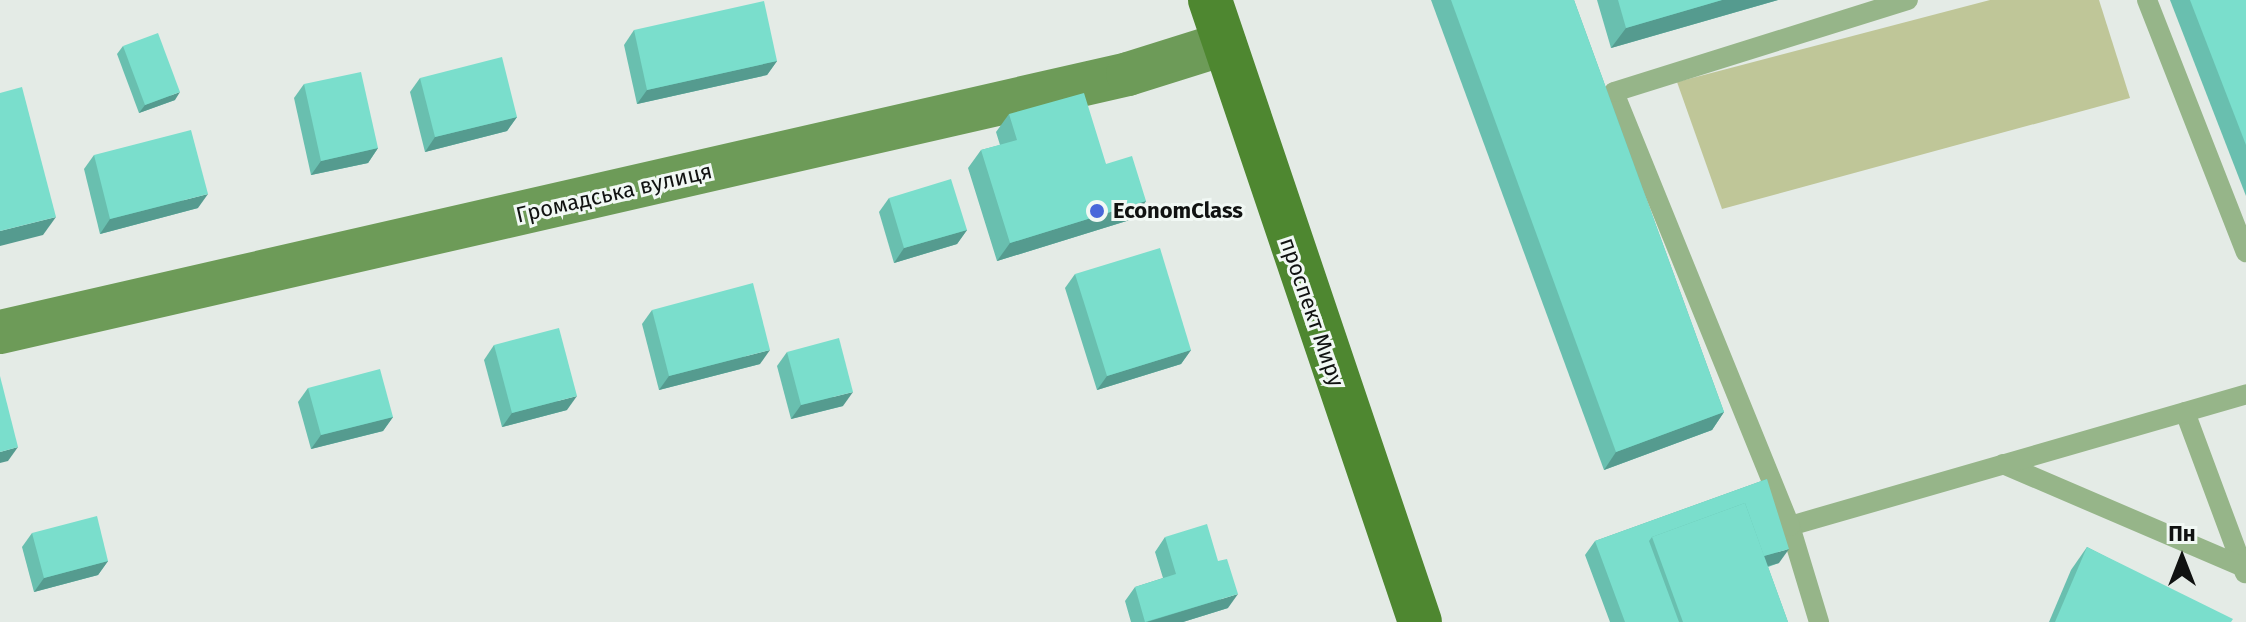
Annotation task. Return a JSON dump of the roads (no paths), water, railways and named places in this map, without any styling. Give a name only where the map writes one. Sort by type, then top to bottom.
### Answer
[{"type":"main road","name":"проспект Миру","points":[[1210,0],[1420,622]]},
{"type":"street","name":"Громадська вулиця","points":[[0,332],[1128,74],[1224,44]]},
{"type":"lane","points":[[1819,622],[1790,526],[1614,92],[1908,0]]},
{"type":"lane","points":[[2147,0],[2246,252]]},
{"type":"lane","points":[[1790,526],[2246,394]]},
{"type":"lane","points":[[2185,412],[2244,572]]},
{"type":"lane","points":[[2003,464],[2244,572]]},
{"type":"place","name":"EconomClass","points":[[1097,211]]}]
